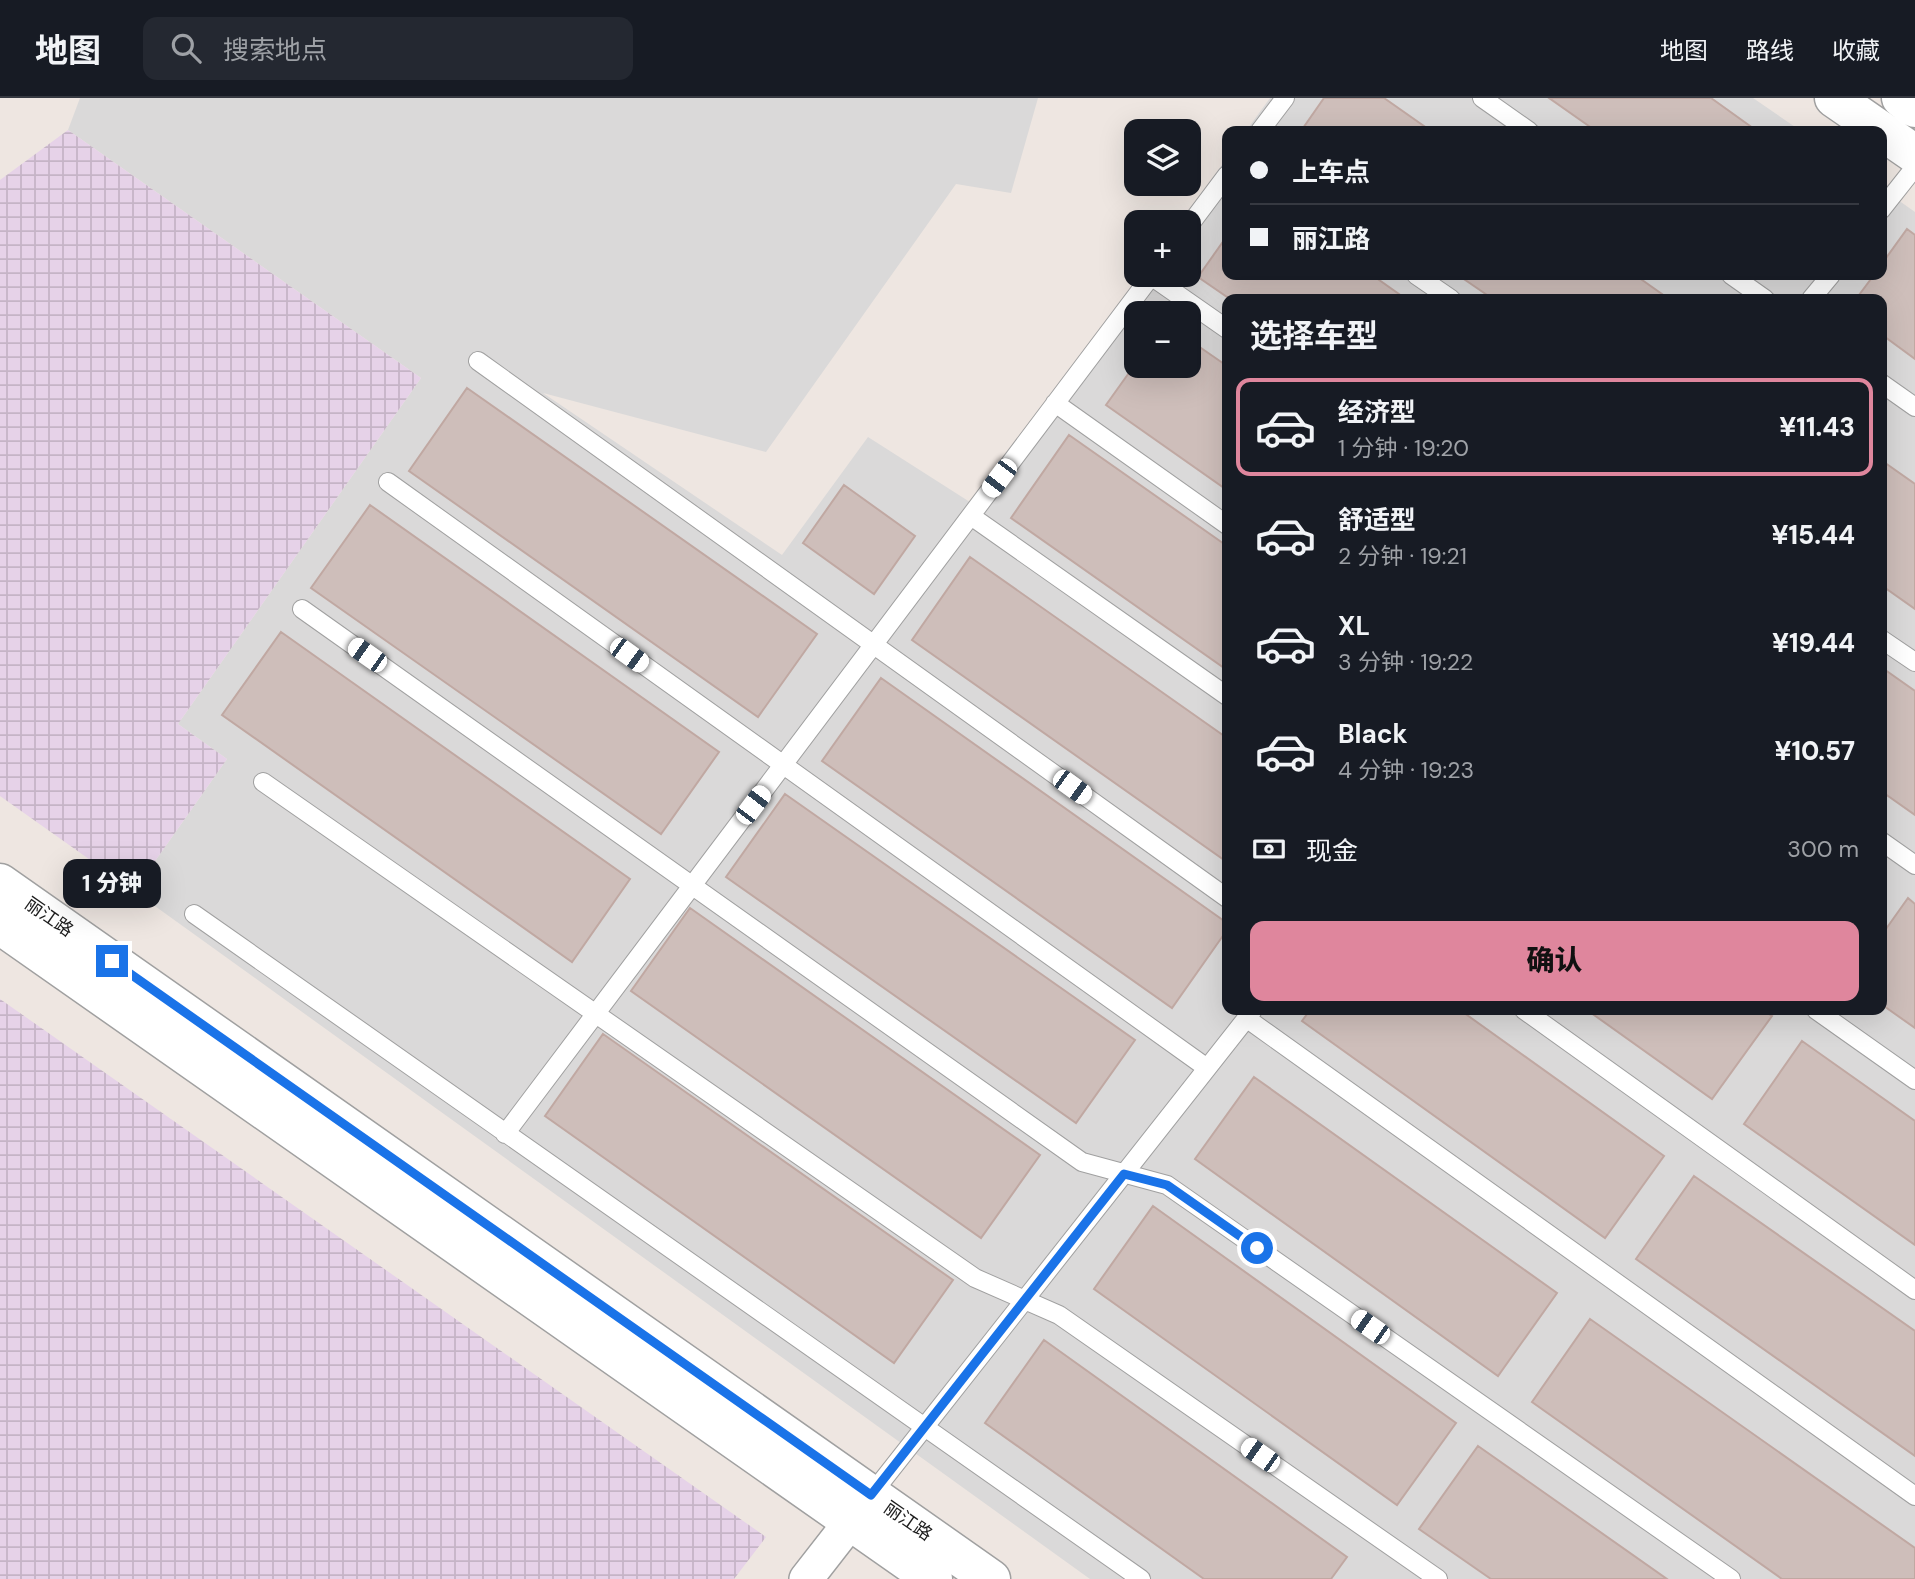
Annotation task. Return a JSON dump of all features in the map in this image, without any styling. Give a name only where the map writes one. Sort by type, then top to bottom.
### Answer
[{"type":"street","points":[[1834,98],[1874,126]]},
{"type":"street","points":[[1901,98],[1915,108]]},
{"type":"street","points":[[1887,135],[1915,154]]},
{"type":"street","name":"丽江路","points":[[0,883],[861,1508],[933,1579]]},
{"type":"street","name":"丽江路","points":[[0,925],[861,1508],[991,1579]]},
{"type":"street","points":[[806,1579],[861,1508]]},
{"type":"lane","points":[[1264,126],[1285,98]]},
{"type":"lane","points":[[1482,98],[1522,126]]},
{"type":"lane","points":[[1887,202],[1915,167]]},
{"type":"lane","points":[[1201,210],[1222,182]]},
{"type":"lane","points":[[1423,280],[1444,294]]},
{"type":"lane","points":[[1738,280],[1758,294]]},
{"type":"lane","points":[[1815,294],[1826,280]]},
{"type":"lane","points":[[505,1134],[1143,287]]},
{"type":"lane","points":[[1169,287],[1222,325]]},
{"type":"lane","points":[[478,361],[1222,894]]},
{"type":"lane","points":[[1887,387],[1915,407]]},
{"type":"lane","points":[[1055,403],[1222,521]]},
{"type":"lane","points":[[388,482],[1206,1068]]},
{"type":"lane","points":[[971,516],[1222,692]]},
{"type":"lane","points":[[302,609],[1082,1163],[1167,1185],[1731,1579]]},
{"type":"lane","points":[[1887,643],[1915,663]]},
{"type":"lane","points":[[263,782],[975,1278],[1059,1315],[1438,1579]]},
{"type":"lane","points":[[1887,845],[1915,865]]},
{"type":"lane","points":[[194,914],[1141,1579]]},
{"type":"lane","points":[[861,1508],[1249,1015]]},
{"type":"lane","points":[[1251,1015],[1915,1496]]},
{"type":"lane","points":[[1531,1015],[1915,1290]]},
{"type":"lane","points":[[1823,1015],[1915,1080]]},
{"type":"shaded area","points":[[80,98],[1038,98],[1011,193],[956,184],[766,452],[543,393],[782,555],[868,437],[973,504],[1132,287],[1201,287],[1201,210],[1189,210],[1222,165],[1222,280],[1887,280],[1887,192],[1915,212],[1915,1579],[1090,1579],[134,891],[227,759],[178,724],[421,378],[68,130]]},
{"type":"shaded area","points":[[1270,98],[1753,98],[1794,126],[1250,126]]},
{"type":"shaded area","points":[[68,130],[421,378],[178,724],[227,759],[134,891],[0,796],[0,180]]},
{"type":"shaded area","points":[[0,999],[766,1537],[734,1579],[0,1579]]},
{"type":"building","points":[[1324,98],[1384,98],[1424,126],[1304,126]]},
{"type":"building","points":[[1549,98],[1711,98],[1750,126],[1589,126]]},
{"type":"building","points":[[1907,229],[1915,235],[1915,359],[1887,338],[1887,294],[1860,294],[1870,280],[1887,280],[1887,257]]},
{"type":"building","points":[[1222,243],[1222,280],[1379,280],[1399,294],[1223,294],[1201,279],[1201,273]]},
{"type":"building","points":[[1465,280],[1642,280],[1662,294],[1486,294]]},
{"type":"building","points":[[1201,348],[1222,363],[1222,486],[1106,405],[1125,378],[1201,378]]},
{"type":"building","points":[[467,388],[817,634],[758,717],[409,471]]},
{"type":"building","points":[[1069,435],[1222,542],[1222,666],[1011,518]]},
{"type":"building","points":[[1887,464],[1915,484],[1915,609],[1887,589]]},
{"type":"building","points":[[844,485],[915,536],[874,594],[803,543]]},
{"type":"building","points":[[370,505],[719,752],[661,834],[311,588]]},
{"type":"building","points":[[970,557],[1222,734],[1222,858],[912,640]]},
{"type":"building","points":[[281,632],[630,879],[572,962],[222,715]]},
{"type":"building","points":[[1887,671],[1915,691],[1915,815],[1887,795]]},
{"type":"building","points":[[881,678],[1222,919],[1222,937],[1172,1008],[822,761]]},
{"type":"building","points":[[785,794],[1135,1040],[1076,1123],[726,877]]},
{"type":"building","points":[[1908,898],[1915,904],[1915,1028],[1887,1008],[1887,928]]},
{"type":"building","points":[[690,908],[1040,1155],[981,1238],[631,991]]},
{"type":"building","points":[[1306,1015],[1467,1015],[1664,1156],[1605,1238],[1302,1021]]},
{"type":"building","points":[[1594,1015],[1772,1016],[1712,1099]]},
{"type":"building","points":[[603,1034],[953,1280],[894,1363],[545,1116]]},
{"type":"building","points":[[1802,1041],[1915,1121],[1915,1245],[1744,1124]]},
{"type":"building","points":[[1254,1077],[1557,1293],[1498,1376],[1195,1159]]},
{"type":"building","points":[[1694,1176],[1915,1331],[1915,1456],[1636,1259]]},
{"type":"building","points":[[1153,1206],[1456,1423],[1397,1505],[1094,1289]]},
{"type":"building","points":[[1590,1319],[1915,1548],[1915,1579],[1782,1579],[1532,1402]]},
{"type":"building","points":[[1044,1340],[1347,1557],[1331,1579],[1204,1579],[985,1423]]},
{"type":"building","points":[[1478,1446],[1667,1579],[1491,1579],[1419,1529]]},
{"type":"route","points":[[112,961],[871,1495],[1124,1174],[1167,1185],[1257,1248]]}]
